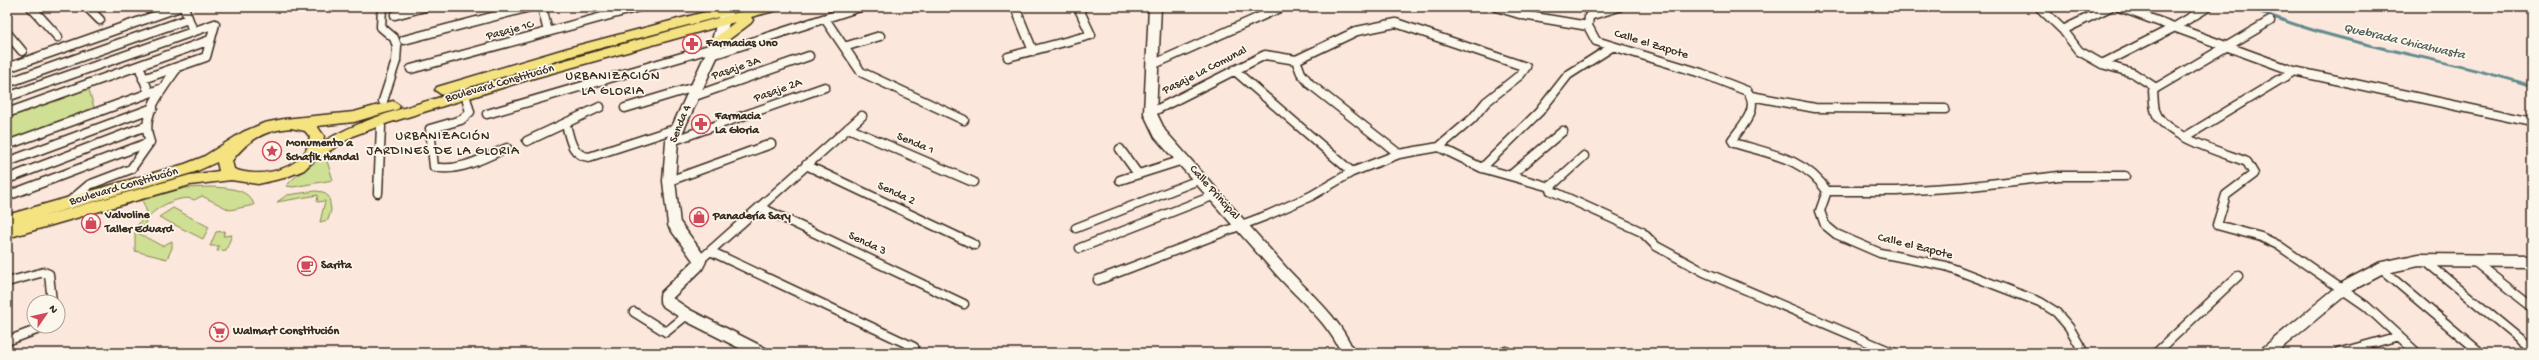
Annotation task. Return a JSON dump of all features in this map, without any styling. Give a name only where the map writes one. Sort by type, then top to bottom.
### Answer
[{"type":"highway","name":"Boulevard Constitución","points":[[7,232],[190,180],[230,174],[242,180],[264,179],[287,171],[350,132],[465,94],[696,24],[723,12],[740,7]]},
{"type":"highway","name":"Boulevard Constitución","points":[[723,12],[756,13],[773,7]]},
{"type":"highway","points":[[696,24],[708,30],[716,45],[756,13]]},
{"type":"highway","name":"Boulevard Constitución","points":[[7,221],[190,168],[208,161],[268,127],[282,124],[300,124],[339,120],[377,111],[491,75],[696,24]]},
{"type":"highway","points":[[300,124],[310,127],[317,136],[315,148],[304,160]]},
{"type":"highway","points":[[230,174],[225,167],[226,161],[237,144]]},
{"type":"street","points":[[31,7],[58,37]]},
{"type":"street","points":[[88,7],[100,20]]},
{"type":"street","points":[[7,68],[180,7]]},
{"type":"street","points":[[184,7],[193,31]]},
{"type":"street","points":[[382,7],[381,27],[396,41],[397,48],[396,61],[383,101]]},
{"type":"street","points":[[395,15],[425,7]]},
{"type":"street","points":[[404,40],[530,7]]},
{"type":"street","points":[[542,7],[548,32]]},
{"type":"street","name":"Pasaje 1C","points":[[411,69],[639,7]]},
{"type":"street","points":[[487,114],[716,45],[825,19],[860,7]]},
{"type":"street","points":[[1015,7],[1033,51]]},
{"type":"street","points":[[1008,57],[1092,34],[1078,7]]},
{"type":"street","name":"Calle Principal","points":[[1155,7],[1150,113],[1160,134],[1242,224],[1285,275],[1320,310],[1342,338],[1348,353]]},
{"type":"street","points":[[1152,65],[1282,7]]},
{"type":"street","points":[[1496,7],[1523,16],[1588,26],[1589,16],[1593,13],[1619,7]]},
{"type":"street","points":[[2039,7],[2063,30],[2079,51],[2102,64],[2133,73],[2156,88]]},
{"type":"street","points":[[2063,30],[2110,7]]},
{"type":"street","points":[[2119,7],[2229,48],[2294,70],[2532,122]]},
{"type":"street","points":[[2102,64],[2175,27],[2208,7]]},
{"type":"street","name":"Senda 4","points":[[723,12],[716,45],[672,141],[670,181],[674,224],[705,256],[914,347]]},
{"type":"street","points":[[7,83],[188,19]]},
{"type":"street","points":[[825,19],[861,72],[964,120]]},
{"type":"street","points":[[2270,21],[2229,48],[2156,88],[2153,91],[2154,104],[2158,118],[2185,137],[2246,162],[2252,168],[2254,174],[2247,182],[2232,188],[2220,208],[2217,225],[2261,237],[2278,245],[2344,290],[2417,353]]},
{"type":"street","points":[[1098,280],[1311,196],[1352,172],[1399,154],[1439,147],[1472,119],[1486,102],[1520,75],[1526,67],[1396,22],[1381,23],[1360,30],[1296,60],[1301,73],[1310,84],[1399,154]]},
{"type":"street","points":[[7,98],[215,24],[206,56],[143,79]]},
{"type":"street","name":"Calle el Zapote","points":[[1588,26],[1596,41],[1701,73],[1747,91],[1751,96],[1815,108],[1945,109]]},
{"type":"street","points":[[7,33],[22,51]]},
{"type":"street","points":[[844,47],[880,36]]},
{"type":"street","points":[[7,113],[210,40]]},
{"type":"street","points":[[1482,168],[1539,112],[1568,75],[1612,47]]},
{"type":"street","name":"Pasaje La Comunal","points":[[1150,113],[1266,55],[1275,55],[1296,60]]},
{"type":"street","name":"Pasaje 3A","points":[[692,97],[809,56]]},
{"type":"street","points":[[138,66],[149,93]]},
{"type":"street","points":[[66,204],[89,186],[132,168],[150,142],[146,126],[153,108],[163,88],[178,67]]},
{"type":"street","points":[[1234,70],[1352,172]]},
{"type":"street","points":[[2185,137],[2294,70]]},
{"type":"street","points":[[625,108],[698,86]]},
{"type":"street","name":"Pasaje 2A","points":[[672,141],[825,87]]},
{"type":"street","points":[[7,145],[163,88]]},
{"type":"street","points":[[465,94],[470,112],[461,120],[430,129],[434,167],[442,171],[507,148]]},
{"type":"street","points":[[1751,96],[1752,111],[1734,135],[1732,140],[1734,143],[1798,162],[1812,171],[1827,191],[1897,191],[1963,187],[2059,176],[2125,176]]},
{"type":"street","points":[[527,141],[600,107]]},
{"type":"street","points":[[7,162],[153,108]]},
{"type":"street","points":[[762,353],[668,304],[666,296],[697,266],[705,256],[862,116]]},
{"type":"street","points":[[566,124],[575,154],[580,157],[589,158],[678,128]]},
{"type":"street","points":[[7,179],[146,126]]},
{"type":"street","points":[[378,193],[381,127]]},
{"type":"street","name":"Senda 1","points":[[848,128],[973,182]]},
{"type":"street","points":[[1511,175],[1563,131]]},
{"type":"street","points":[[7,196],[150,142]]},
{"type":"street","points":[[670,181],[771,144]]},
{"type":"street","points":[[1439,147],[1482,168],[1550,187],[1550,190],[1578,204],[1619,220],[1642,232],[1656,246],[1704,272],[1894,353]]},
{"type":"street","points":[[1120,149],[1138,174]]},
{"type":"street","points":[[1550,187],[1584,156]]},
{"type":"street","points":[[1120,180],[1183,160]]},
{"type":"street","name":"Senda 2","points":[[806,165],[975,245]]},
{"type":"street","points":[[1076,228],[1201,179]]},
{"type":"street","name":"Calle el Zapote","points":[[1827,191],[1820,211],[1825,225],[1836,234],[1880,253],[1946,266],[2040,302],[2056,312],[2069,327],[2084,353]]},
{"type":"street","points":[[1080,248],[1215,195]]},
{"type":"street","name":"Senda 3","points":[[760,207],[964,304]]},
{"type":"street","points":[[2266,353],[2292,335],[2344,290],[2380,268],[2401,262],[2424,260],[2530,263]]},
{"type":"street","points":[[2424,260],[2532,349]]},
{"type":"street","points":[[2475,262],[2532,307]]},
{"type":"street","points":[[2380,268],[2481,353]]},
{"type":"street","points":[[7,282],[44,272],[49,274],[51,294]]},
{"type":"street","points":[[2156,353],[2238,276]]},
{"type":"street","points":[[634,312],[666,332],[687,315]]},
{"type":"street","points":[[7,341],[26,334]]},
{"type":"street","points":[[2338,353],[2399,336]]},
{"type":"green space","points":[[88,86],[95,111],[8,142],[7,115]]},
{"type":"green space","points":[[332,150],[327,161],[333,180],[293,187],[286,186],[294,178]]},
{"type":"green space","points":[[211,187],[242,192],[251,199],[254,205],[230,210],[202,196],[194,200],[188,198],[171,202],[155,211],[145,222],[145,228],[138,233],[162,246],[172,241],[172,248],[167,259],[135,251],[135,229],[147,212],[142,200],[185,188]]},
{"type":"green space","points":[[316,191],[323,192],[329,197],[331,210],[328,220],[320,222],[325,201],[317,202],[318,195],[277,202],[287,195]]},
{"type":"green space","points":[[173,208],[209,227],[203,239],[159,217]]},
{"type":"green space","points":[[225,231],[223,236],[232,235],[226,250],[217,251],[219,246],[210,246],[216,232]]},
{"type":"waterway","name":"Quebrada Chicahuasta","points":[[2249,7],[2318,32],[2461,66],[2532,86]]},
{"type":"place","name":"Farmacias Uno","points":[[692,44]]},
{"type":"place","name":"Farmacia La Gloria","points":[[701,124]]},
{"type":"place","name":"Monumento a Schafik Handal","points":[[272,151]]},
{"type":"place","name":"Panadería Sary","points":[[699,217]]},
{"type":"place","name":"Valvoline Taller Eduard","points":[[91,223]]},
{"type":"place","name":"Sarita","points":[[307,266]]},
{"type":"place","name":"Walmart Constitución","points":[[219,332]]},
{"type":"district","name":"URBANIZACIÓN LA GLORIA","points":[[613,84]]},
{"type":"district","name":"URBANIZACIÓN JARDINES DE LA GLORIA","points":[[443,144]]}]
